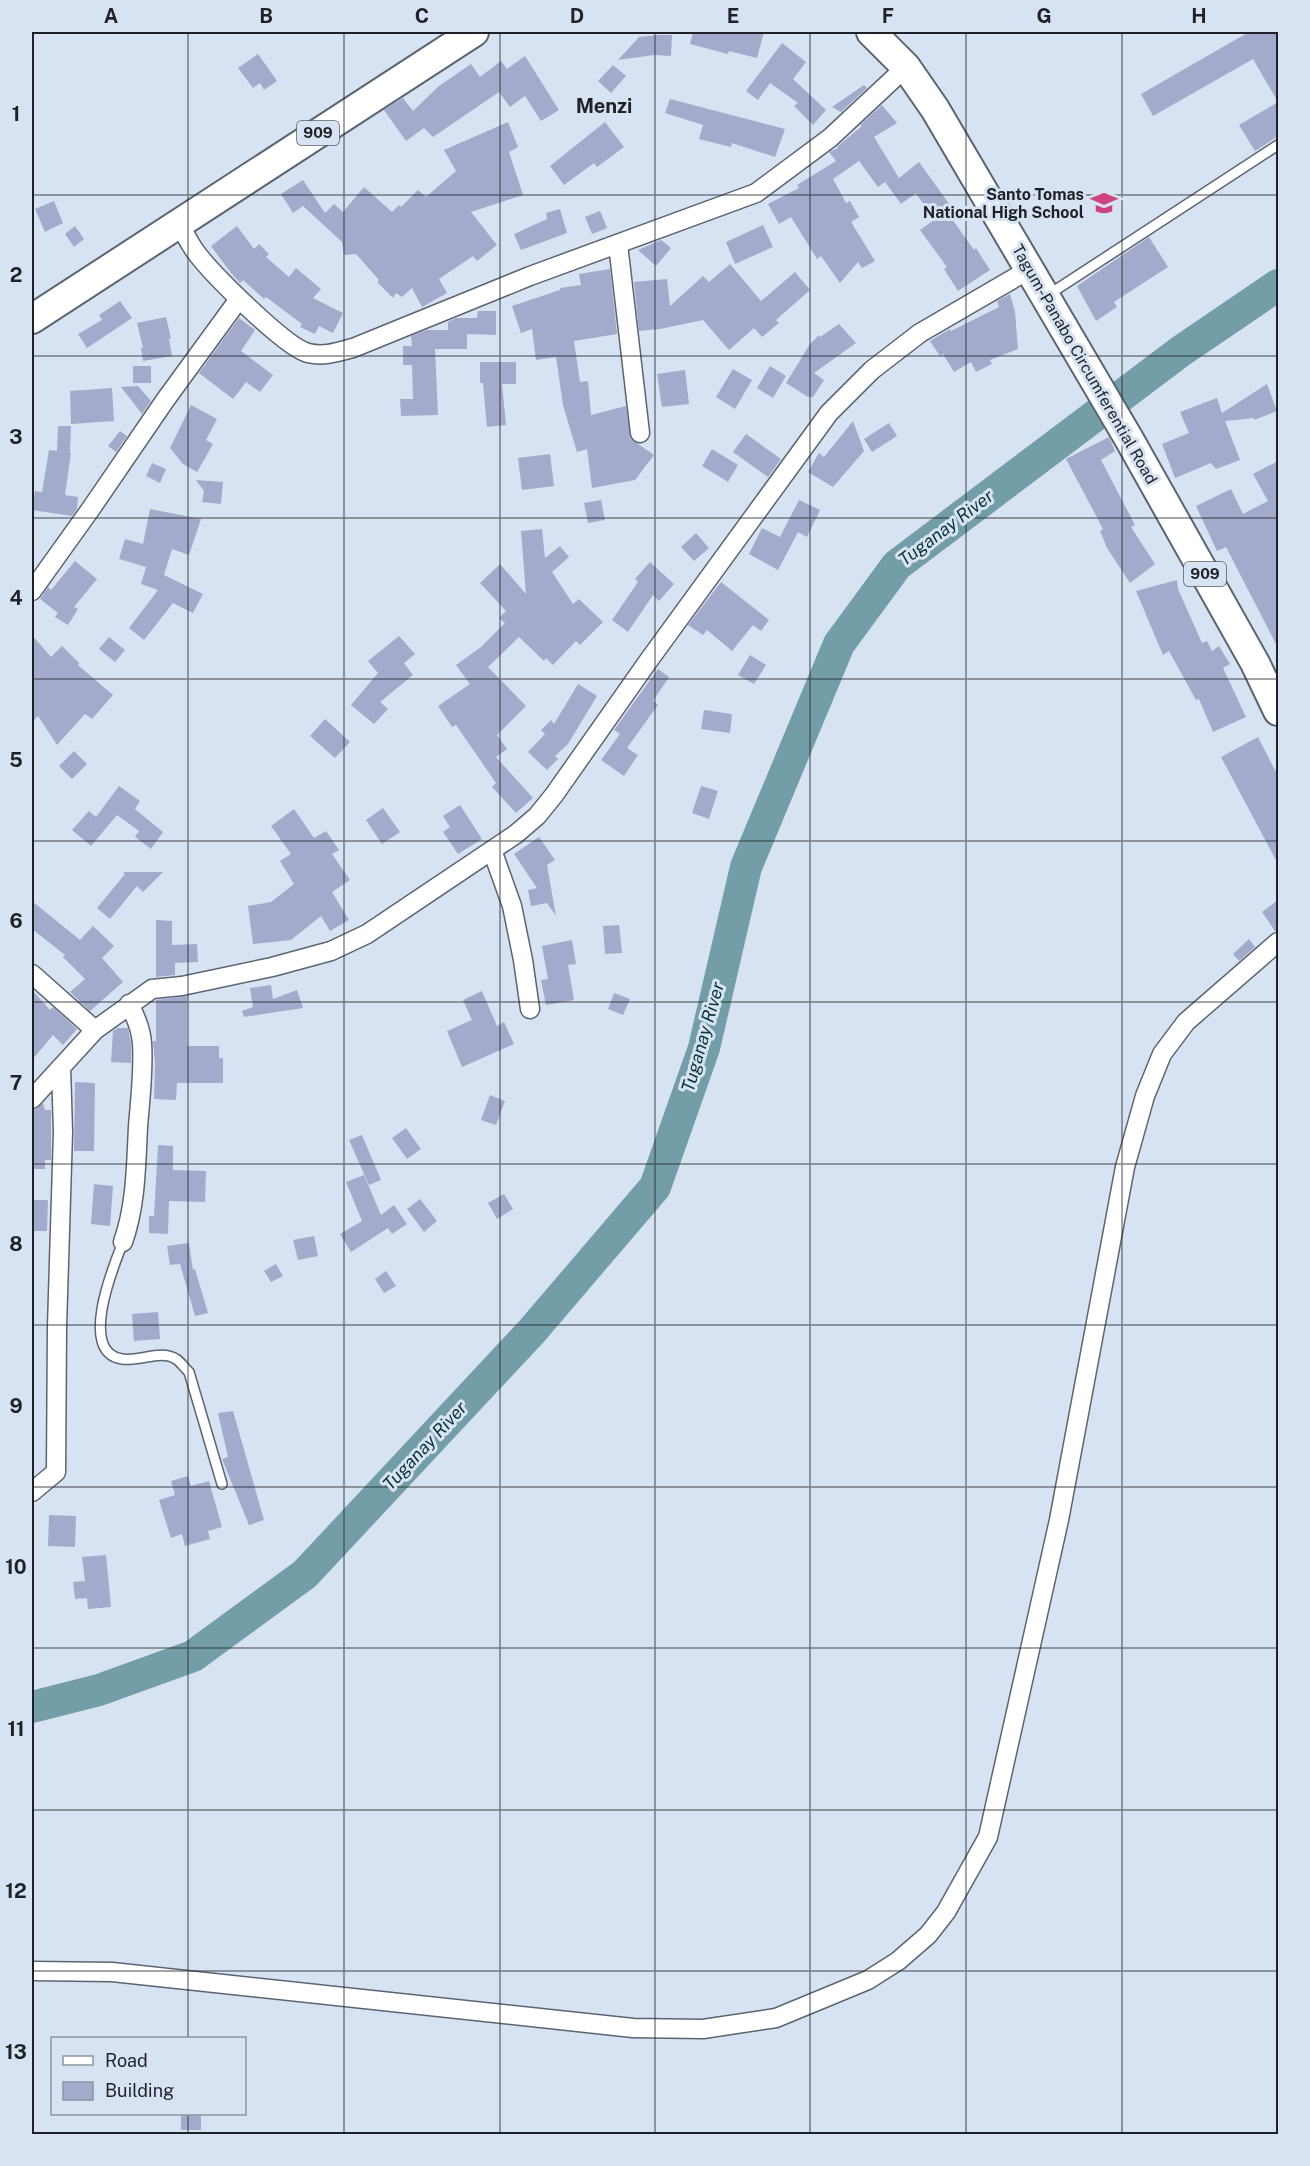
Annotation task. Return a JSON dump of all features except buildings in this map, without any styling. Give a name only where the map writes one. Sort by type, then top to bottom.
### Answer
[{"type":"main road","name":"909","points":[[32,319],[474,32]]},
{"type":"main road","name":"Tagum-Panabo Circumferential Road","points":[[871,32],[906,67],[935,109],[1130,439],[1255,663],[1278,711]]},
{"type":"street","points":[[179,223],[195,252],[238,299],[278,333],[306,352],[326,355],[353,348],[530,276],[756,193],[830,138],[906,67]]},
{"type":"street","points":[[618,244],[640,433]]},
{"type":"street","points":[[32,1099],[95,1030],[152,989],[182,986],[331,951],[367,934],[492,850],[537,816],[829,413],[872,370],[920,333],[1030,269]]},
{"type":"street","points":[[32,591],[238,299]]},
{"type":"street","points":[[492,850],[512,906],[530,1009]]},
{"type":"street","points":[[32,1971],[112,1972],[633,2028],[703,2029],[776,2018],[868,1980],[898,1961],[928,1935],[946,1912],[987,1838],[1059,1520],[1125,1167],[1145,1096],[1162,1054],[1186,1022],[1278,942]]},
{"type":"street","points":[[32,974],[95,1030]]},
{"type":"street","points":[[123,1242],[134,1197],[142,1054],[137,1019],[129,1004]]},
{"type":"street","points":[[32,1492],[56,1472],[57,1327],[63,1132],[61,1067]]},
{"type":"lane","points":[[1046,296],[1278,145]]},
{"type":"lane","points":[[123,1242],[112,1268],[103,1301],[100,1324],[104,1350],[110,1356],[124,1360],[163,1355],[177,1359],[189,1372],[222,1484]]},
{"type":"waterway","name":"Tuganay River","points":[[32,1707],[99,1690],[193,1656],[305,1574],[532,1331],[655,1187],[704,1048],[746,867],[839,644],[897,565],[1181,351],[1278,285]]},
{"type":"place","name":"Santo Tomas National High School","points":[[1104,203]]},
{"type":"district","name":"Menzi","points":[[604,106]]}]
